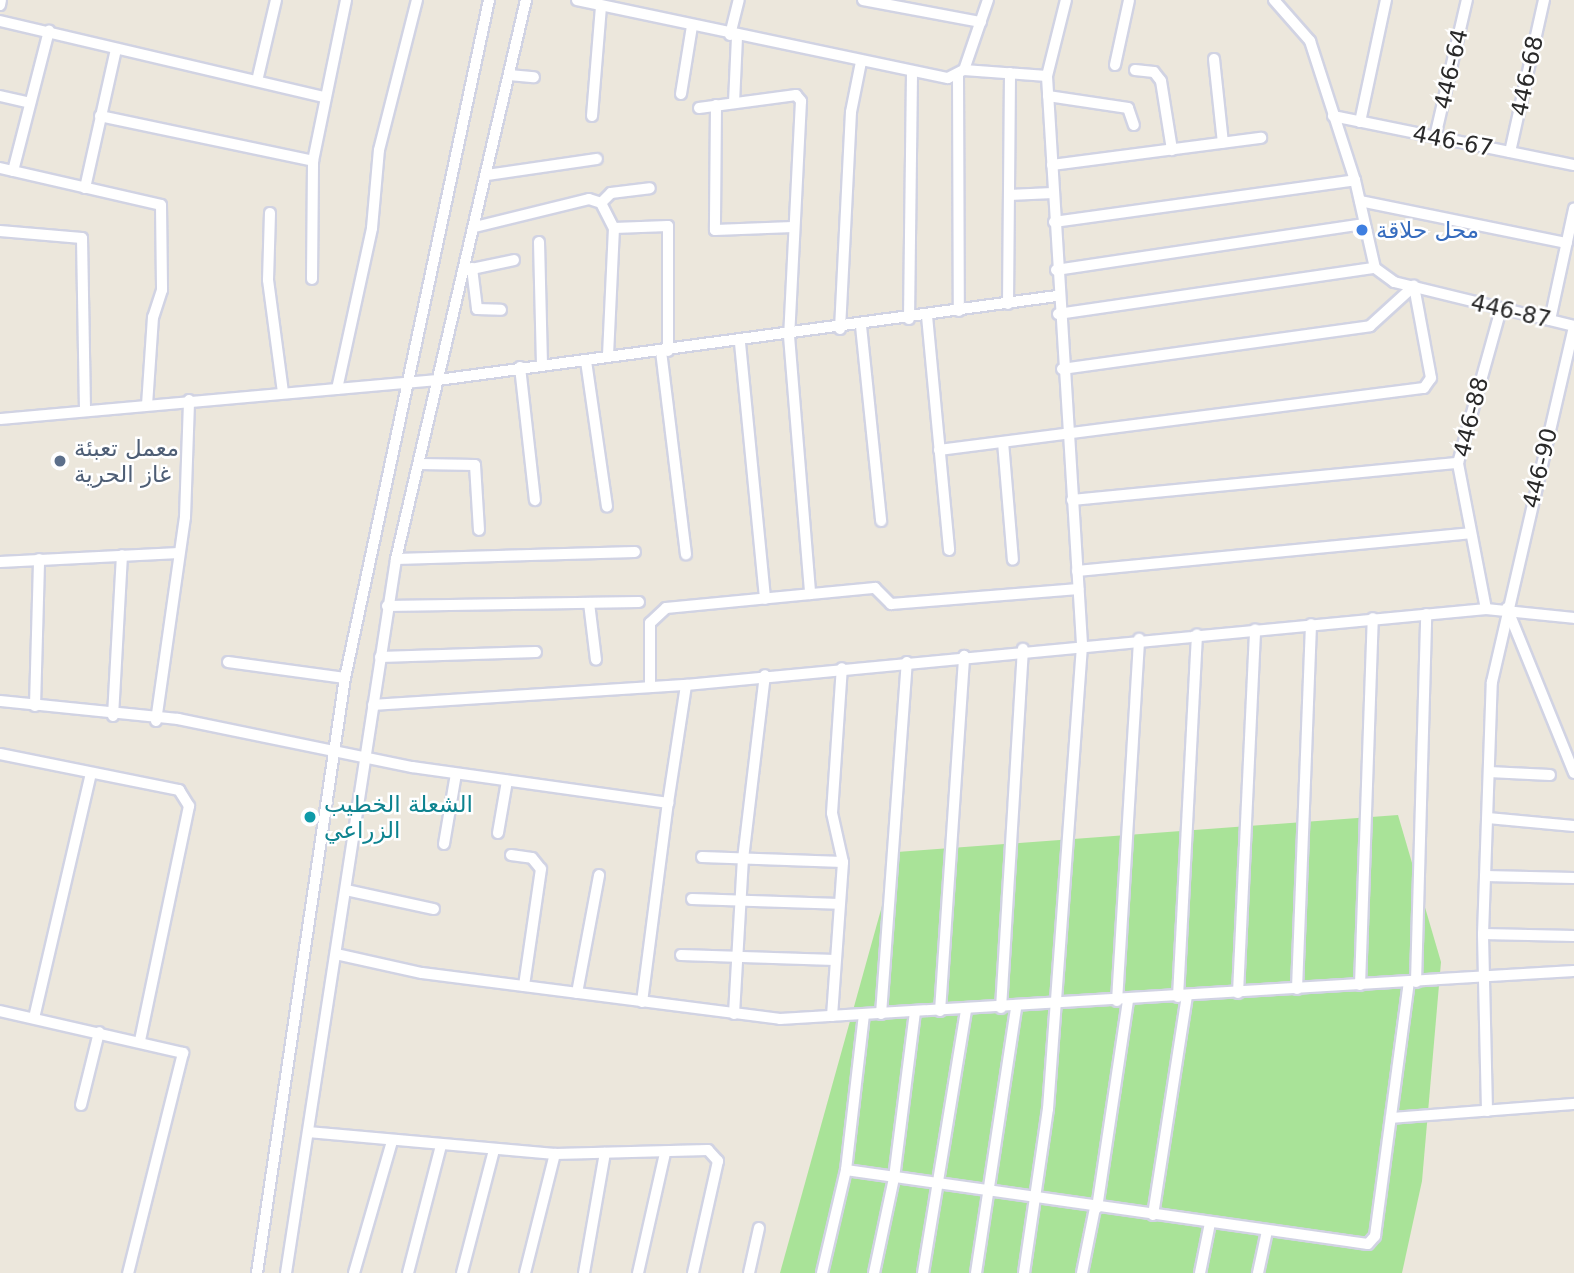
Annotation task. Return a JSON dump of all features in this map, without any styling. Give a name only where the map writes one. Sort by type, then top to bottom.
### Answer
[{"type":"street","points":[[257,81],[276,0]]},
{"type":"street","points":[[312,279],[313,162],[324,97],[346,0]]},
{"type":"street","points":[[337,388],[372,228],[379,150],[417,0]]},
{"type":"street","points":[[257,1273],[345,678],[489,0]]},
{"type":"street","points":[[286,1273],[387,606],[438,380],[468,270],[475,227],[526,0]]},
{"type":"street","points":[[577,0],[912,73],[1010,73],[1047,76]]},
{"type":"street","points":[[734,103],[734,36],[739,0]]},
{"type":"street","points":[[863,0],[886,2],[981,22]]},
{"type":"street","points":[[959,312],[961,72],[988,0]]},
{"type":"street","points":[[1024,1273],[1039,1200],[1057,1004],[1082,643],[1057,296],[1047,76],[1066,0]]},
{"type":"street","points":[[1115,65],[1129,0]]},
{"type":"street","points":[[1059,314],[1375,268],[1355,180],[1306,32],[1274,0]]},
{"type":"street","points":[[1360,122],[1386,0]]},
{"type":"street","name":"446-64","points":[[1435,137],[1467,0]]},
{"type":"street","name":"446-68","points":[[1510,152],[1544,0]]},
{"type":"street","points":[[592,116],[601,7]]},
{"type":"street","points":[[0,21],[324,97]]},
{"type":"street","points":[[681,94],[692,26]]},
{"type":"street","points":[[13,171],[49,31]]},
{"type":"street","points":[[85,188],[116,49]]},
{"type":"street","points":[[1214,59],[1223,143]]},
{"type":"street","points":[[840,329],[851,112],[861,62]]},
{"type":"street","points":[[1135,70],[1154,72],[1161,82],[1172,150]]},
{"type":"street","points":[[909,319],[912,73]]},
{"type":"street","points":[[1008,304],[1010,73]]},
{"type":"street","points":[[509,75],[534,77]]},
{"type":"street","points":[[0,96],[30,103]]},
{"type":"street","points":[[1048,96],[1131,109],[1134,125]]},
{"type":"street","points":[[699,108],[800,97],[789,336],[810,594]]},
{"type":"street","points":[[716,105],[715,230],[793,227]]},
{"type":"street","points":[[100,116],[313,162]]},
{"type":"street","name":"446-67","points":[[1332,116],[1574,165]]},
{"type":"street","points":[[1052,165],[1261,138]]},
{"type":"street","points":[[487,176],[597,159]]},
{"type":"street","points":[[0,168],[161,205],[162,290],[153,317],[147,404]]},
{"type":"street","points":[[1054,222],[1355,180]]},
{"type":"street","points":[[601,203],[611,193],[650,188]]},
{"type":"street","points":[[1009,195],[1053,193]]},
{"type":"street","points":[[475,227],[589,199],[601,203],[614,228],[608,357]]},
{"type":"street","points":[[1360,201],[1567,243]]},
{"type":"street","points":[[1550,320],[1574,209]]},
{"type":"street","points":[[270,213],[268,280],[283,392]]},
{"type":"street","points":[[1056,270],[1365,224]]},
{"type":"street","points":[[614,228],[668,226],[664,351],[686,554]]},
{"type":"street","points":[[0,231],[82,238],[85,408]]},
{"type":"street","points":[[539,242],[542,366]]},
{"type":"street","points":[[468,270],[514,260]]},
{"type":"street","name":"446-87","points":[[1375,268],[1414,286],[1574,327]]},
{"type":"street","points":[[468,270],[477,309],[501,310]]},
{"type":"street","points":[[1062,369],[1370,326],[1414,286]]},
{"type":"street","points":[[939,450],[1424,388],[1431,378],[1414,286]]},
{"type":"street","points":[[0,419],[85,408],[406,384],[520,367],[789,336],[1057,296]]},
{"type":"street","name":"446-88","points":[[1486,609],[1458,463],[1501,309]]},
{"type":"street","points":[[927,316],[948,550]]},
{"type":"street","points":[[861,326],[881,522]]},
{"type":"street","name":"446-90","points":[[1487,1111],[1483,934],[1492,682],[1574,327]]},
{"type":"street","points":[[740,342],[765,599]]},
{"type":"street","points":[[586,361],[607,506]]},
{"type":"street","points":[[520,367],[535,500]]},
{"type":"street","points":[[156,721],[179,553],[189,400]]},
{"type":"street","points":[[1003,442],[1013,560]]},
{"type":"street","points":[[1072,500],[1458,463]]},
{"type":"street","points":[[420,464],[475,465],[479,530]]},
{"type":"street","points":[[1077,571],[1470,533]]},
{"type":"street","points":[[396,559],[635,552]]},
{"type":"street","points":[[0,562],[179,553]]},
{"type":"street","points":[[113,716],[122,555]]},
{"type":"street","points":[[35,706],[39,559]]},
{"type":"street","points":[[650,687],[650,623],[658,611],[875,588],[891,604],[1078,589]]},
{"type":"street","points":[[387,606],[639,602]]},
{"type":"street","points":[[589,603],[596,660]]},
{"type":"street","points":[[1507,608],[1574,773]]},
{"type":"street","points":[[373,705],[686,685],[1082,643],[1486,609],[1507,608],[1574,618]]},
{"type":"street","points":[[846,1170],[1153,1216],[1373,1241],[1413,982],[1426,614]]},
{"type":"street","points":[[1360,985],[1373,618]]},
{"type":"street","points":[[1297,989],[1311,624]]},
{"type":"street","points":[[1238,993],[1255,629]]},
{"type":"street","points":[[1153,1216],[1182,997],[1197,634]]},
{"type":"street","points":[[1082,1273],[1096,1208],[1123,1000],[1139,639]]},
{"type":"street","points":[[1000,1007],[1023,649]]},
{"type":"street","points":[[380,657],[536,652]]},
{"type":"street","points":[[940,1011],[964,656]]},
{"type":"street","points":[[228,662],[345,678]]},
{"type":"street","points":[[881,1014],[907,662]]},
{"type":"street","points":[[832,1016],[843,862],[832,813],[842,668]]},
{"type":"street","points":[[734,1014],[743,902],[743,859],[765,675]]},
{"type":"street","points":[[642,1002],[686,685]]},
{"type":"street","points":[[0,701],[156,721],[178,719],[334,747],[456,774],[668,803]]},
{"type":"street","points":[[0,754],[179,790],[189,806],[140,1041]]},
{"type":"street","points":[[1489,772],[1550,775]]},
{"type":"street","points":[[34,1018],[91,774]]},
{"type":"street","points":[[444,844],[456,774]]},
{"type":"street","points":[[498,833],[507,781]]},
{"type":"street","points":[[1488,818],[1574,826]]},
{"type":"street","points":[[512,855],[532,858],[541,869],[524,986]]},
{"type":"street","points":[[702,857],[843,862]]},
{"type":"street","points":[[577,993],[599,876]]},
{"type":"street","points":[[1485,876],[1574,878]]},
{"type":"street","points":[[346,890],[434,909]]},
{"type":"street","points":[[692,899],[839,904]]},
{"type":"street","points":[[1483,934],[1574,936]]},
{"type":"street","points":[[336,954],[524,986],[734,1014],[832,1016],[1182,997],[1574,971]]},
{"type":"street","points":[[681,955],[739,959],[835,960]]},
{"type":"street","points":[[976,1273],[993,1194],[1016,1007]]},
{"type":"street","points":[[923,1273],[942,1186],[966,1009]]},
{"type":"street","points":[[0,1010],[183,1053],[128,1273]]},
{"type":"street","points":[[874,1273],[894,1178],[915,1012]]},
{"type":"street","points":[[822,1273],[846,1170],[864,1015]]},
{"type":"street","points":[[82,1105],[99,1032]]},
{"type":"street","points":[[1391,1118],[1574,1104]]},
{"type":"street","points":[[307,1132],[555,1154],[708,1150],[718,1161],[693,1273]]},
{"type":"street","points":[[354,1273],[392,1141]]},
{"type":"street","points":[[408,1273],[441,1145]]},
{"type":"street","points":[[462,1273],[494,1150]]},
{"type":"street","points":[[584,1273],[605,1153]]},
{"type":"street","points":[[638,1273],[665,1153]]},
{"type":"street","points":[[525,1273],[555,1154]]},
{"type":"street","points":[[1200,1273],[1210,1223]]},
{"type":"street","points":[[749,1273],[759,1228]]},
{"type":"street","points":[[1258,1273],[1267,1231]]},
{"type":"green space","points":[[1398,815],[1441,962],[1422,1181],[1402,1273],[780,1273],[897,852]]},
{"type":"place","name":"محل حلاقة","points":[[1362,230]]},
{"type":"place","name":"معمل تعبئة غاز الحرية","points":[[60,461]]},
{"type":"place","name":"الشعلة الخطيب الزراعي","points":[[310,817]]}]
